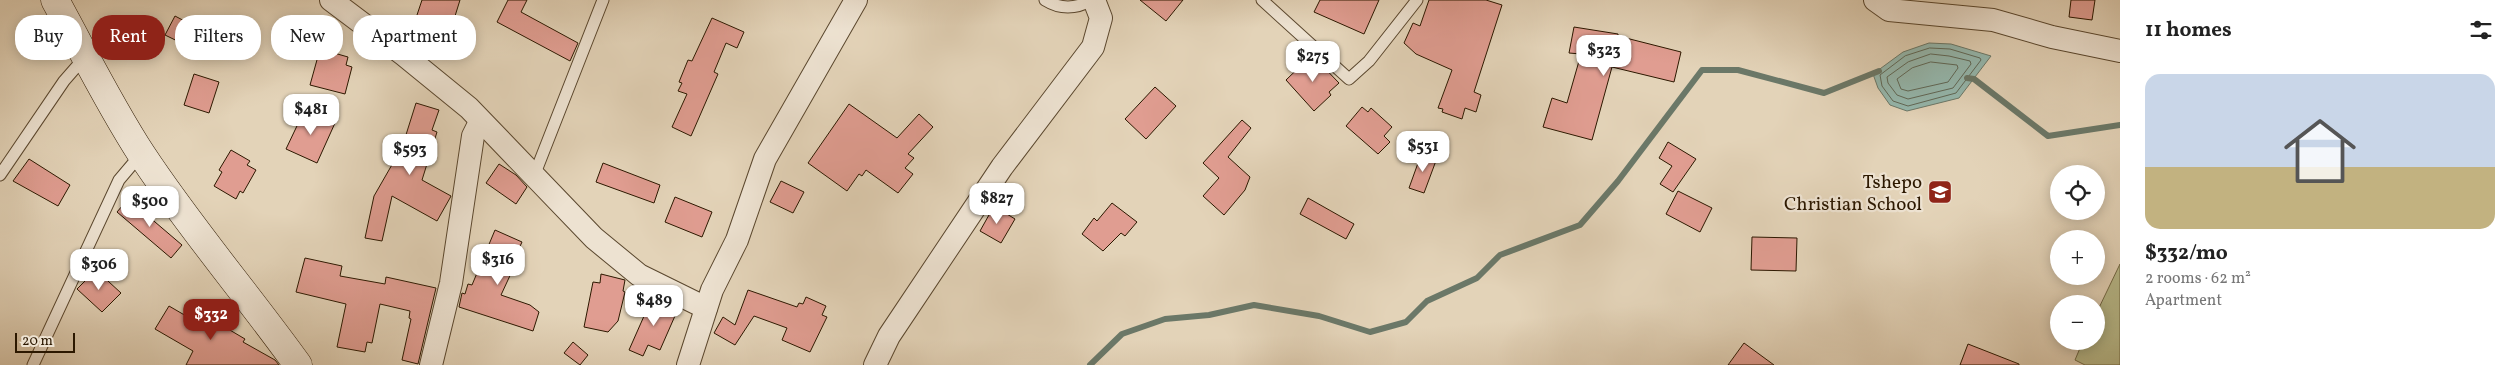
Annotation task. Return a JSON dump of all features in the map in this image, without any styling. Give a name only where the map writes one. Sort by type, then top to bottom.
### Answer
[{"type":"street","points":[[55,0],[142,154],[196,233],[298,365]]},
{"type":"street","points":[[332,0],[469,108],[480,122],[594,238],[639,275],[706,308]]},
{"type":"street","points":[[688,365],[706,308],[737,240],[764,160],[856,0]]},
{"type":"street","points":[[875,365],[889,336],[1002,168],[1093,47],[1101,18],[1093,0]]},
{"type":"street","points":[[1875,0],[1889,10],[1993,20],[2052,37],[2120,52]]},
{"type":"street","points":[[431,365],[451,283],[473,136],[480,122]]},
{"type":"lane","points":[[534,176],[604,0]]},
{"type":"lane","points":[[1045,0],[1057,7],[1080,6],[1093,0]]},
{"type":"lane","points":[[1262,0],[1349,79],[1369,61],[1417,0]]},
{"type":"lane","points":[[0,175],[64,81],[86,56]]},
{"type":"lane","points":[[33,365],[119,180],[142,154]]},
{"type":"green space","points":[[2120,264],[2120,365],[2085,365],[2075,360],[2079,350],[2105,350],[2105,295]]},
{"type":"water","points":[[1929,43],[1951,44],[1991,56],[1959,98],[1907,111],[1890,105],[1878,88],[1873,74],[1903,52]]},
{"type":"building","points":[[422,0],[460,0],[455,15],[417,15]]},
{"type":"building","points":[[508,0],[527,0],[521,12],[578,43],[570,61],[497,22]]},
{"type":"building","points":[[1140,0],[1183,0],[1166,21]]},
{"type":"building","points":[[1320,0],[1379,0],[1364,34],[1314,12]]},
{"type":"building","points":[[1429,0],[1486,0],[1502,5],[1474,92],[1481,95],[1476,112],[1465,108],[1462,119],[1442,112],[1443,109],[1438,108],[1452,70],[1416,54],[1404,43],[1413,23],[1420,26]]},
{"type":"building","points":[[2071,0],[2095,0],[2092,20],[2069,17]]},
{"type":"building","points":[[175,16],[175,40],[165,35]]},
{"type":"building","points":[[712,18],[744,32],[737,48],[726,43],[714,72],[718,74],[691,136],[672,127],[687,94],[678,91],[682,83],[679,82],[688,60],[692,61]]},
{"type":"building","points":[[1574,27],[1618,34],[1618,36],[1681,52],[1674,82],[1612,67],[1592,140],[1543,127],[1552,98],[1567,103],[1581,54],[1569,53]]},
{"type":"building","points":[[1312,55],[1339,83],[1329,92],[1331,95],[1314,111],[1286,80]]},
{"type":"building","points":[[343,56],[348,57],[346,65],[352,67],[345,94],[310,85],[317,60],[343,60]]},
{"type":"building","points":[[194,74],[219,82],[209,113],[184,105]]},
{"type":"building","points":[[1155,87],[1176,106],[1146,139],[1125,119]]},
{"type":"building","points":[[416,103],[439,110],[432,130],[437,132],[422,180],[451,196],[437,221],[392,196],[382,241],[365,238],[374,196],[397,156],[399,157]]},
{"type":"building","points":[[849,104],[897,138],[919,114],[933,127],[908,154],[914,158],[905,168],[913,174],[898,193],[866,170],[862,176],[859,174],[847,191],[808,163]]},
{"type":"building","points":[[1362,107],[1368,112],[1371,108],[1392,127],[1384,136],[1390,142],[1378,154],[1346,126]]},
{"type":"building","points":[[305,109],[335,123],[317,163],[286,149]]},
{"type":"building","points":[[1242,120],[1251,128],[1228,157],[1250,177],[1245,190],[1224,215],[1203,196],[1219,178],[1203,163]]},
{"type":"building","points":[[1668,142],[1696,159],[1673,192],[1660,184],[1672,166],[1659,158]]},
{"type":"building","points":[[231,150],[250,161],[247,165],[256,170],[243,193],[240,191],[236,199],[214,186],[222,172],[219,170]]},
{"type":"building","points":[[1422,152],[1437,158],[1424,193],[1409,188]]},
{"type":"building","points":[[29,159],[70,185],[58,206],[13,181]]},
{"type":"building","points":[[603,163],[660,185],[654,203],[596,182]]},
{"type":"building","points":[[499,164],[516,175],[527,187],[516,204],[486,183]]},
{"type":"building","points":[[781,181],[804,192],[793,213],[770,202]]},
{"type":"building","points":[[1678,191],[1712,208],[1700,232],[1666,214]]},
{"type":"building","points":[[675,197],[712,212],[702,237],[665,222]]},
{"type":"building","points":[[1308,198],[1354,224],[1346,239],[1300,214]]},
{"type":"building","points":[[128,199],[182,245],[171,258],[117,212]]},
{"type":"building","points":[[1112,203],[1137,222],[1125,236],[1121,233],[1103,251],[1082,234],[1094,218],[1097,221]]},
{"type":"building","points":[[994,206],[1015,219],[1001,243],[980,231]]},
{"type":"building","points":[[495,230],[522,242],[517,253],[520,254],[501,295],[530,305],[539,312],[533,331],[459,307],[462,293],[465,294],[468,284],[472,285]]},
{"type":"building","points":[[1752,237],[1797,238],[1796,271],[1751,270]]},
{"type":"building","points":[[305,258],[342,266],[340,276],[385,284],[386,277],[436,288],[418,364],[402,360],[411,319],[409,318],[410,311],[380,304],[372,343],[367,342],[365,352],[337,347],[346,304],[296,292]]},
{"type":"building","points":[[96,270],[121,293],[102,312],[77,289]]},
{"type":"building","points":[[601,274],[625,280],[623,291],[625,292],[618,321],[608,332],[584,327],[593,282],[600,283]]},
{"type":"building","points":[[748,290],[797,307],[799,303],[803,304],[806,297],[826,306],[822,315],[827,317],[810,352],[782,340],[787,328],[754,316],[735,345],[714,333],[723,317],[735,325]]},
{"type":"building","points":[[652,298],[678,309],[660,350],[648,345],[643,356],[629,350]]},
{"type":"building","points":[[169,306],[205,327],[214,307],[229,314],[223,326],[245,339],[243,342],[275,360],[279,365],[186,365],[193,351],[155,329]]},
{"type":"building","points":[[573,342],[588,355],[580,365],[564,353]]},
{"type":"building","points":[[1744,343],[1774,365],[1728,365]]},
{"type":"building","points":[[1968,344],[2019,364],[2019,365],[1960,365]]},
{"type":"waterway","points":[[1090,365],[1122,334],[1165,319],[1209,315],[1254,305],[1319,316],[1370,332],[1406,322],[1427,301],[1477,278],[1500,255],[1580,225],[1618,181],[1702,70],[1738,70],[1824,93],[1879,71]]},
{"type":"waterway","points":[[1967,78],[1974,79],[2048,136],[2120,125]]},
{"type":"place","name":"Tshepo Christian School","points":[[1940,192]]}]
